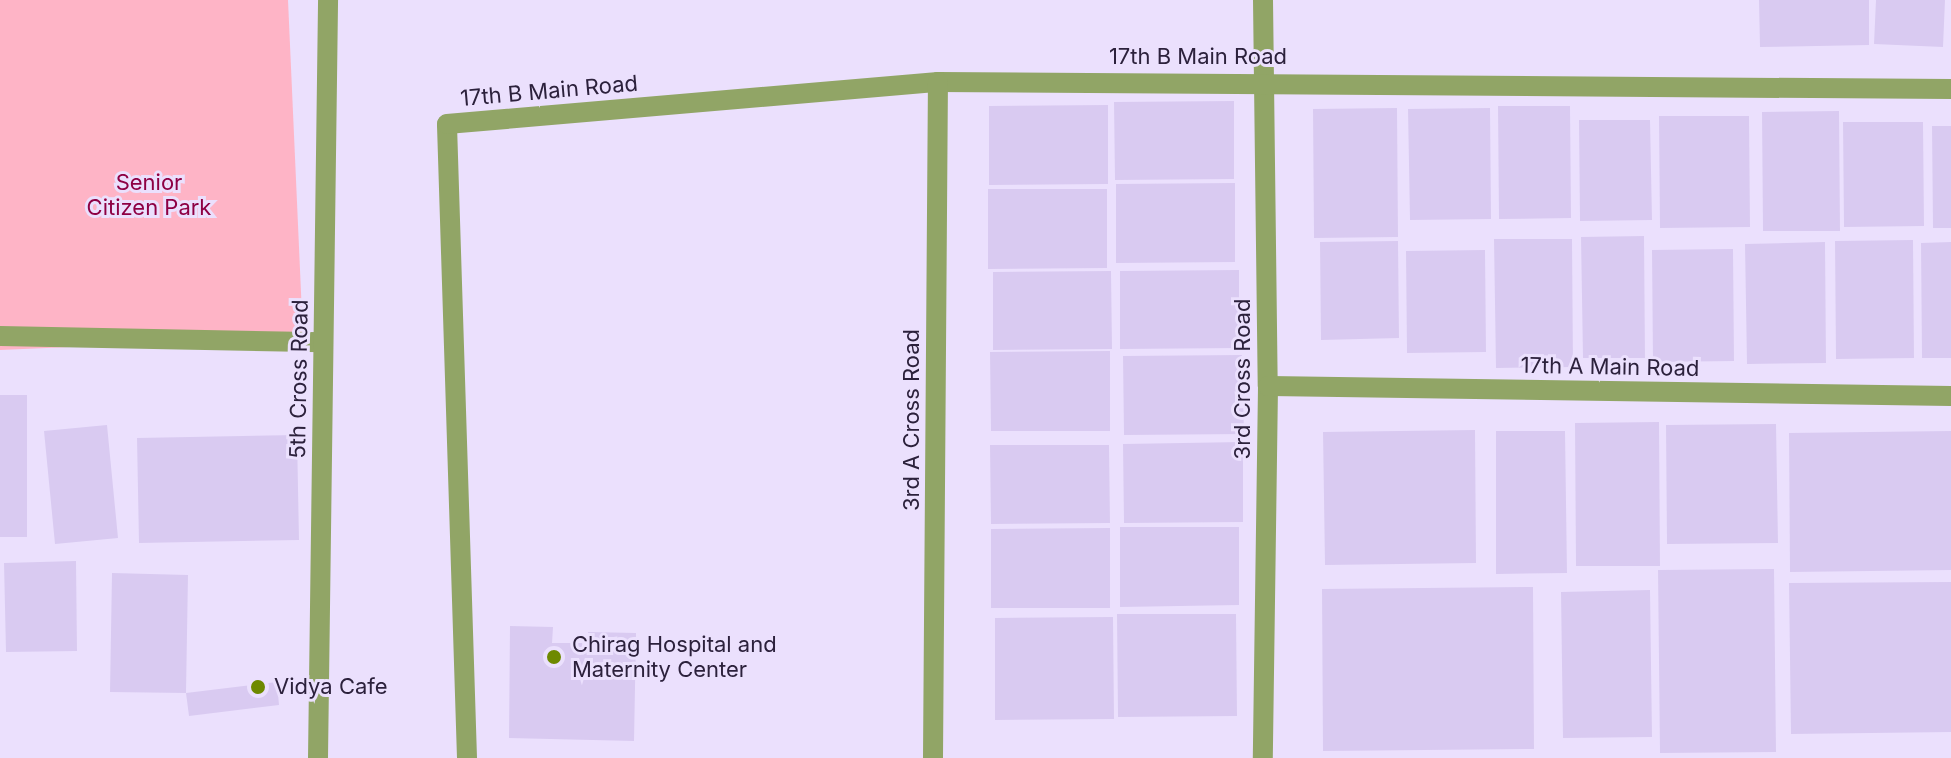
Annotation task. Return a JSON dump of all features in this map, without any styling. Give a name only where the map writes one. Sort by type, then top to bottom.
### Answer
[{"type":"street","name":"5th Cross Road","points":[[318,758],[328,0]]},
{"type":"street","name":"3rd Cross Road","points":[[1263,0],[1268,386],[1263,758]]},
{"type":"street","name":"17th B Main Road","points":[[467,758],[447,124],[938,82],[1263,81],[1951,89]]},
{"type":"street","name":"3rd A Cross Road","points":[[933,758],[938,82]]},
{"type":"street","points":[[0,336],[323,342]]},
{"type":"street","name":"17th A Main Road","points":[[1268,386],[1951,396]]},
{"type":"green space","name":"Senior Citizen Park","points":[[0,0],[288,0],[303,337],[0,350]]},
{"type":"building","points":[[1759,0],[1869,0],[1869,45],[1760,47]]},
{"type":"building","points":[[1876,0],[1945,0],[1943,47],[1874,44]]},
{"type":"building","points":[[1234,101],[1234,179],[1115,180],[1114,102]]},
{"type":"building","points":[[1108,105],[1108,184],[989,185],[989,106]]},
{"type":"building","points":[[1498,106],[1570,106],[1571,218],[1499,219]]},
{"type":"building","points":[[1397,108],[1398,237],[1314,238],[1313,109]]},
{"type":"building","points":[[1490,108],[1491,219],[1410,220],[1408,109]]},
{"type":"building","points":[[1839,111],[1840,231],[1763,231],[1762,112]]},
{"type":"building","points":[[1659,116],[1749,116],[1750,227],[1660,228]]},
{"type":"building","points":[[1579,120],[1650,120],[1652,220],[1580,221]]},
{"type":"building","points":[[1843,122],[1923,122],[1924,226],[1844,227]]},
{"type":"building","points":[[1932,126],[1951,126],[1951,228],[1933,228]]},
{"type":"building","points":[[1235,183],[1235,262],[1116,263],[1116,184]]},
{"type":"building","points":[[988,189],[1107,189],[1107,268],[988,269]]},
{"type":"building","points":[[1644,236],[1645,358],[1583,358],[1581,237]]},
{"type":"building","points":[[1494,239],[1572,239],[1573,367],[1496,368]]},
{"type":"building","points":[[1913,240],[1914,358],[1836,359],[1835,241]]},
{"type":"building","points":[[1398,241],[1399,338],[1321,340],[1320,242]]},
{"type":"building","points":[[1825,242],[1826,363],[1747,364],[1745,244]]},
{"type":"building","points":[[1951,242],[1951,358],[1922,358],[1921,243]]},
{"type":"building","points":[[1733,249],[1734,361],[1653,362],[1652,250]]},
{"type":"building","points":[[1485,250],[1486,352],[1407,353],[1406,251]]},
{"type":"building","points":[[1239,270],[1239,348],[1120,349],[1120,271]]},
{"type":"building","points":[[1111,271],[1112,349],[993,350],[993,272]]},
{"type":"building","points":[[1110,351],[1110,431],[991,431],[990,352]]},
{"type":"building","points":[[1242,355],[1244,434],[1124,435],[1123,356]]},
{"type":"building","points":[[0,395],[27,395],[27,537],[0,537]]},
{"type":"building","points":[[1659,422],[1660,566],[1576,566],[1575,423]]},
{"type":"building","points":[[1776,424],[1778,543],[1667,544],[1666,425]]},
{"type":"building","points":[[107,425],[118,538],[55,544],[44,431]]},
{"type":"building","points":[[1475,430],[1476,563],[1325,565],[1323,432]]},
{"type":"building","points":[[1496,431],[1565,431],[1567,573],[1496,574]]},
{"type":"building","points":[[1951,431],[1951,570],[1790,572],[1789,433]]},
{"type":"building","points":[[297,435],[299,540],[139,543],[137,438]]},
{"type":"building","points":[[1243,442],[1243,522],[1124,523],[1123,444]]},
{"type":"building","points":[[990,445],[1109,445],[1110,523],[991,524]]},
{"type":"building","points":[[1120,527],[1239,527],[1239,605],[1120,607]]},
{"type":"building","points":[[1110,528],[1110,608],[991,608],[991,529]]},
{"type":"building","points":[[76,561],[77,651],[6,652],[4,563]]},
{"type":"building","points":[[1774,569],[1776,752],[1660,753],[1658,570]]},
{"type":"building","points":[[112,573],[188,575],[186,693],[110,692]]},
{"type":"building","points":[[1951,582],[1951,732],[1791,734],[1789,583]]},
{"type":"building","points":[[1533,587],[1534,749],[1323,751],[1322,589]]},
{"type":"building","points":[[1650,590],[1652,737],[1563,738],[1561,592]]},
{"type":"building","points":[[1117,614],[1236,614],[1237,716],[1118,717]]},
{"type":"building","points":[[1113,617],[1114,719],[995,720],[995,618]]},
{"type":"building","points":[[510,626],[553,627],[552,643],[588,643],[588,632],[636,633],[634,741],[509,738]]},
{"type":"building","points":[[277,682],[279,705],[189,716],[186,693]]},
{"type":"place","name":"Chirag Hospital and Maternity Center","points":[[554,657]]},
{"type":"place","name":"Vidya Cafe","points":[[258,687]]}]
